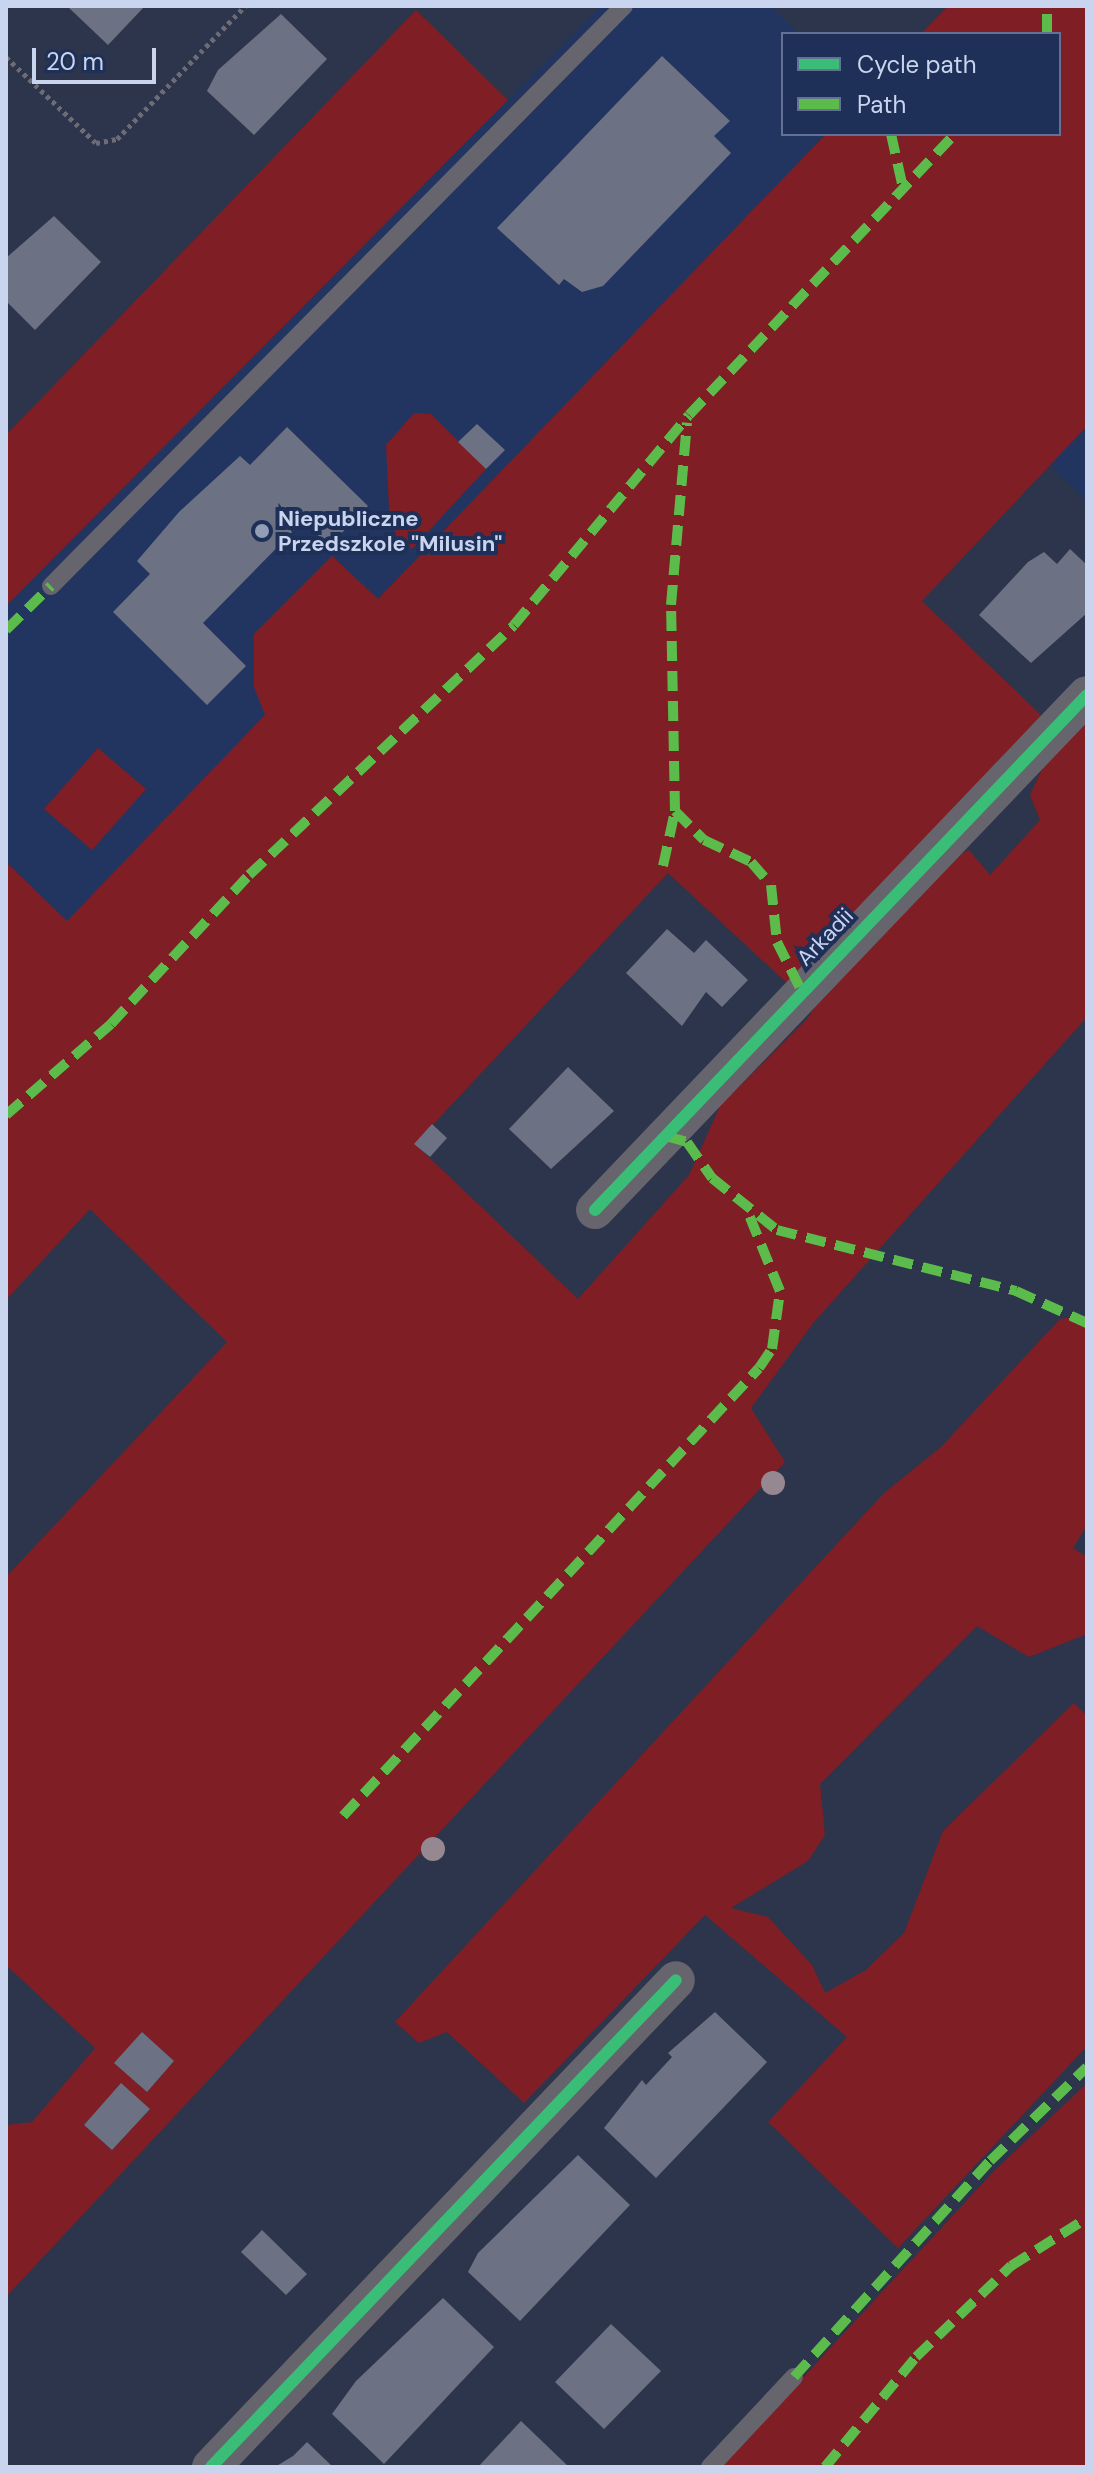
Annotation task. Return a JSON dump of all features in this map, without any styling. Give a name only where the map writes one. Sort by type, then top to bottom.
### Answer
[{"type":"street","name":"Arkadii","points":[[595,1210],[1087,695]]},
{"type":"street","points":[[211,2467],[676,1980]]},
{"type":"lane","points":[[51,586],[624,6]]},
{"type":"lane","points":[[710,2467],[794,2377]]},
{"type":"path","points":[[6,57],[96,143],[117,139],[245,6]]},
{"type":"shaded area","name":"Niepubliczne Przedszkole \"Milusin\"","points":[[601,6],[770,6],[798,32],[781,32],[781,136],[824,136],[67,922],[6,862],[6,606]]},
{"type":"shaded area","points":[[948,6],[1087,6],[1087,426],[922,601],[1042,716],[790,986],[668,873],[415,1144],[578,1299],[689,1175],[720,1106],[807,1019],[849,956],[948,861],[969,850],[990,875],[1040,820],[1030,795],[1048,756],[1087,715],[1087,1017],[814,1322],[751,1408],[785,1462],[6,2297],[6,2125],[32,2122],[95,2048],[6,1965],[6,1577],[227,1342],[90,1209],[6,1300],[6,862],[67,921],[265,715],[254,687],[254,634],[332,556],[378,599],[824,136],[1061,136],[1061,32],[923,32]],"holes":[[[142,2032],[174,2061],[147,2092],[115,2063]],[[121,2084],[150,2109],[112,2150],[84,2125]]]},
{"type":"shaded area","points":[[416,10],[508,100],[6,606],[6,435]]},
{"type":"shaded area","points":[[414,413],[431,414],[486,469],[412,549],[396,536],[389,509],[386,445]]},
{"type":"shaded area","points":[[1087,426],[1087,501],[1050,465]]},
{"type":"shaded area","points":[[98,748],[146,789],[92,850],[44,809]]},
{"type":"shaded area","points":[[1087,1315],[1087,1525],[1073,1548],[1087,1557],[1087,1634],[1029,1657],[977,1626],[820,1784],[825,1835],[808,1861],[731,1908],[768,1917],[812,1965],[825,1993],[866,1970],[904,1933],[943,1831],[1074,1703],[1087,1716],[1087,2046],[898,2248],[768,2122],[847,2037],[705,1915],[524,2103],[447,2032],[419,2043],[395,2022],[884,1493],[941,1447],[1060,1319]]},
{"type":"shaded area","points":[[1087,2083],[1087,2467],[720,2467],[994,2171]]},
{"type":"building","points":[[67,6],[145,6],[108,45]]},
{"type":"building","points":[[281,14],[327,59],[254,135],[207,91],[218,70]]},
{"type":"building","points":[[662,56],[730,121],[714,136],[731,153],[603,286],[582,292],[564,279],[559,285],[497,228]]},
{"type":"building","points":[[54,216],[101,262],[35,330],[6,301],[6,258]]},
{"type":"building","points":[[477,424],[505,450],[486,469],[458,442]]},
{"type":"building","points":[[287,427],[368,506],[329,546],[303,521],[203,623],[246,666],[207,705],[113,612],[150,574],[137,561],[179,512],[240,456],[250,465]]},
{"type":"building","points":[[1070,549],[1087,565],[1087,613],[1031,663],[979,615],[1028,562],[1044,552],[1057,564]]},
{"type":"building","points":[[667,929],[694,953],[706,940],[748,980],[722,1007],[706,992],[682,1026],[626,973]]},
{"type":"building","points":[[568,1067],[614,1111],[551,1169],[509,1129]]},
{"type":"building","points":[[432,1124],[447,1138],[430,1157],[414,1144]]},
{"type":"building","points":[[715,2012],[767,2062],[656,2178],[604,2128],[642,2080],[646,2085],[672,2057],[668,2053]]},
{"type":"building","points":[[142,2032],[174,2061],[147,2092],[114,2063]]},
{"type":"building","points":[[121,2083],[150,2109],[112,2150],[84,2125]]},
{"type":"building","points":[[578,2155],[630,2205],[520,2321],[468,2272],[478,2253]]},
{"type":"building","points":[[262,2230],[307,2274],[286,2295],[241,2252]]},
{"type":"building","points":[[443,2298],[494,2347],[384,2464],[332,2414],[356,2381]]},
{"type":"building","points":[[611,2324],[661,2371],[604,2429],[555,2382]]},
{"type":"building","points":[[521,2421],[569,2467],[478,2467]]},
{"type":"building","points":[[307,2442],[333,2467],[275,2467],[293,2456]]},
{"type":"marked path","points":[[1047,6],[1047,32]]},
{"type":"marked path","points":[[891,136],[903,188]]},
{"type":"marked path","points":[[6,1115],[111,1024],[249,875],[514,625],[689,415],[953,136]]},
{"type":"marked path","points":[[663,866],[675,811],[671,605],[687,423]]},
{"type":"marked path","points":[[6,630],[51,586]]},
{"type":"marked path","points":[[675,811],[704,840],[751,862],[771,885],[777,942],[801,990]]},
{"type":"marked path","points":[[666,1136],[687,1142],[712,1178],[777,1230],[1016,1291],[1087,1323]]},
{"type":"marked path","points":[[343,1816],[759,1368],[772,1349],[780,1291],[747,1210]]},
{"type":"marked path","points":[[794,2377],[990,2161],[1087,2067]]},
{"type":"marked path","points":[[825,2467],[916,2357],[1011,2266],[1087,2218]]},
{"type":"cycle path","points":[[595,1210],[1087,695]]},
{"type":"cycle path","points":[[211,2467],[676,1980]]},
{"type":"place","name":"Niepubliczne Przedszkole \"Milusin\"","points":[[262,531]]}]
